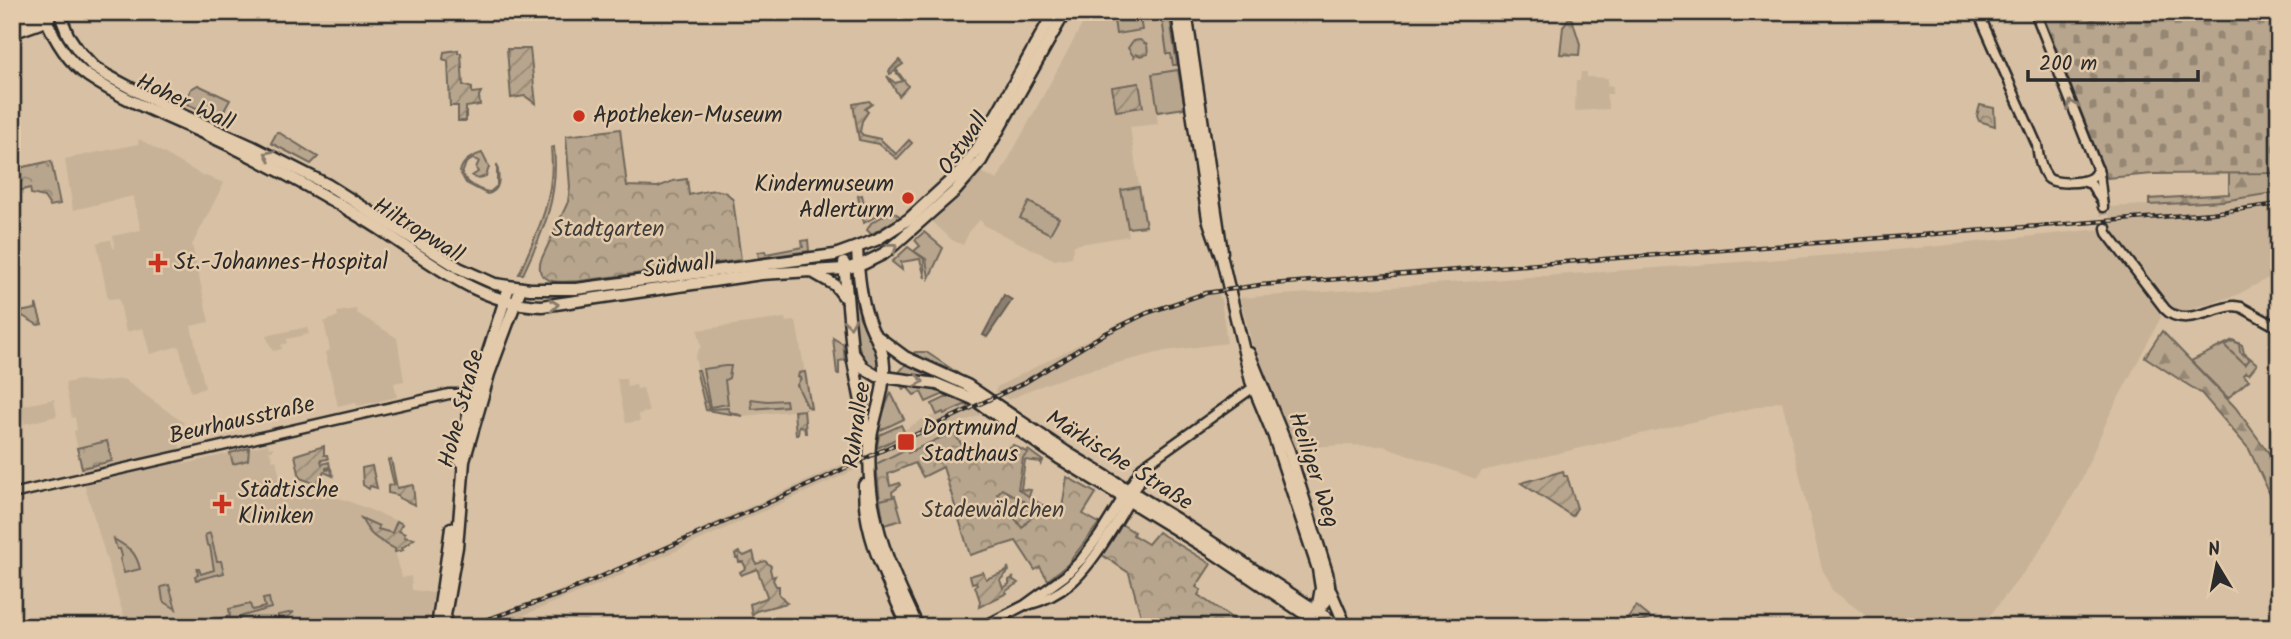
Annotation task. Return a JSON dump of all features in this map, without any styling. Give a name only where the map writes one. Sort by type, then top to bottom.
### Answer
[{"type":"main road","name":"Ostwall","points":[[857,248],[876,240],[909,219],[960,172],[977,149],[1054,12]]},
{"type":"main road","name":"Ostwall","points":[[858,266],[894,247],[969,177],[990,146],[1065,12]]},
{"type":"main road","name":"Heiliger Weg","points":[[1177,12],[1209,219],[1222,259],[1244,352],[1318,569],[1321,588],[1315,614]]},
{"type":"main road","name":"Heiliger Weg","points":[[1186,12],[1222,259]]},
{"type":"main road","points":[[12,23],[49,14]]},
{"type":"main road","points":[[12,33],[49,14]]},
{"type":"main road","name":"Hoher Wall","points":[[49,14],[65,27],[72,41],[89,62],[108,76],[162,105],[251,146],[315,185]]},
{"type":"main road","name":"Hoher Wall","points":[[49,14],[54,36],[70,60],[95,80],[192,130],[315,185]]},
{"type":"main road","name":"Hiltropwall","points":[[315,185],[385,219],[466,272],[482,280],[509,287]]},
{"type":"main road","name":"Hiltropwall","points":[[315,185],[454,278],[482,293],[510,302]]},
{"type":"main road","name":"Südwall","points":[[509,287],[558,290],[589,288],[812,258],[857,248]]},
{"type":"main road","name":"Ruhrallee","points":[[857,248],[865,312],[882,350],[884,378],[870,444],[873,512],[883,549],[918,627]]},
{"type":"main road","name":"Ruhrallee","points":[[844,252],[853,361],[865,427],[866,517],[873,547],[908,627]]},
{"type":"main road","name":"Südwall","points":[[510,302],[553,306],[761,275],[858,266]]},
{"type":"main road","points":[[810,272],[835,285],[847,300]]},
{"type":"main road","name":"Hohe Straße","points":[[509,287],[510,302]]},
{"type":"main road","name":"Hohe Straße","points":[[443,627],[450,595],[464,461],[477,397],[510,302],[521,288]]},
{"type":"main road","name":"Märkische Straße","points":[[874,334],[905,357],[967,385],[1200,544],[1315,614],[1344,627]]},
{"type":"main road","points":[[854,354],[864,368],[884,378]]},
{"type":"main road","name":"Märkische Straße","points":[[884,378],[930,382],[962,392],[1067,463],[1128,495]]},
{"type":"main road","name":"Heiliger Weg","points":[[1257,385],[1289,450],[1344,627]]},
{"type":"main road","name":"Hohe Straße","points":[[437,627],[454,538]]},
{"type":"main road","points":[[1315,614],[1328,603],[1330,589]]},
{"type":"main road","name":"Märkische Straße","points":[[1315,614],[1324,627]]},
{"type":"street","points":[[1978,12],[2050,180],[2086,182],[2099,194],[2104,207],[2098,169],[2035,12]]},
{"type":"street","points":[[2086,182],[2098,169]]},
{"type":"street","points":[[2106,228],[2107,233],[2171,315],[2184,318],[2234,306],[2241,307],[2279,328]]},
{"type":"street","points":[[1025,605],[1038,602],[1068,586],[1089,562],[1150,461],[1257,385]]},
{"type":"street","name":"Beurhausstraße","points":[[12,494],[449,394],[477,397]]},
{"type":"street","points":[[982,627],[1025,605],[1065,576],[1085,555],[1128,495]]},
{"type":"street","points":[[1065,576],[1068,586]]},
{"type":"shaded area","points":[[1089,12],[1169,12],[1178,70],[1152,75],[1158,124],[1130,127],[1139,187],[1121,190],[1129,236],[1074,245],[1072,257],[1055,260],[985,226],[980,220],[970,230],[963,245],[952,240],[932,221],[980,171],[997,180]]},
{"type":"shaded area","points":[[1581,72],[1587,72],[1587,77],[1608,78],[1607,85],[1613,86],[1612,94],[1606,94],[1609,109],[1575,111],[1576,81],[1580,81]]},
{"type":"shaded area","name":"St.-Johannes-Hospital","points":[[139,139],[200,174],[224,183],[192,245],[209,322],[191,326],[205,388],[191,392],[179,346],[150,354],[143,328],[126,332],[119,298],[108,299],[97,243],[111,240],[115,248],[113,236],[141,230],[133,196],[73,210],[65,159],[138,144]]},
{"type":"shaded area","points":[[2279,192],[2279,272],[2237,295],[2187,310],[2171,309],[2161,292],[2110,227],[2109,207],[2223,201]]},
{"type":"shaded area","points":[[2101,229],[2103,236],[2160,309],[2161,317],[2109,416],[2078,487],[2037,555],[1981,627],[1881,627],[1832,590],[1822,568],[1782,401],[1482,471],[1476,479],[1384,446],[1294,448],[1284,418],[1256,360],[1240,298],[1809,257]]},
{"type":"shaded area","points":[[1215,289],[1221,300],[1227,343],[1165,351],[1074,374],[1009,400],[995,392],[997,387],[1122,322],[1173,301]]},
{"type":"shaded area","points":[[1004,295],[1012,300],[987,337],[983,335]]},
{"type":"shaded area","points":[[356,309],[357,313],[397,338],[404,381],[394,383],[397,397],[358,406],[355,402],[338,406],[325,352],[330,350],[324,322],[338,316],[337,312]]},
{"type":"shaded area","points":[[785,318],[786,322],[796,321],[811,409],[743,416],[706,410],[695,357],[701,346],[698,330]]},
{"type":"shaded area","points":[[307,327],[309,334],[287,339],[287,343],[281,345],[282,349],[273,351],[266,336]]},
{"type":"shaded area","name":"Städtische Kliniken","points":[[123,379],[184,423],[178,438],[184,464],[268,444],[269,448],[273,447],[273,451],[269,451],[273,461],[276,460],[282,487],[295,484],[397,521],[393,542],[402,578],[411,576],[412,590],[434,593],[428,626],[127,627],[85,487],[74,431],[77,430],[75,417],[72,418],[65,383]]},
{"type":"shaded area","points":[[617,379],[626,379],[627,387],[636,385],[637,389],[643,388],[649,412],[638,414],[640,421],[626,423]]},
{"type":"shaded area","points":[[54,399],[57,416],[24,424],[21,406]]},
{"type":"shaded area","points":[[964,405],[982,414],[951,427],[953,432],[908,454],[905,450],[876,464],[877,448],[899,437],[898,434],[921,420],[943,412],[945,414]]},
{"type":"shaded area","points":[[859,457],[859,468],[640,567],[637,558]]},
{"type":"shaded area","points":[[623,565],[626,573],[507,622],[491,627],[454,627],[509,611]]},
{"type":"green space","points":[[1139,12],[1142,30],[1116,34],[1113,13]]},
{"type":"green space","points":[[1161,12],[1169,12],[1177,65],[1173,65],[1171,54],[1167,54]]},
{"type":"green space","points":[[2042,12],[2279,12],[2279,173],[2153,174],[2107,178]]},
{"type":"green space","points":[[1568,19],[1572,19],[1580,44],[1579,55],[1560,54],[1563,27]]},
{"type":"green space","points":[[1140,40],[1147,45],[1148,54],[1136,54],[1134,57],[1128,48],[1133,41]]},
{"type":"green space","points":[[507,49],[530,49],[536,104],[525,96],[511,98]]},
{"type":"green space","points":[[458,50],[458,53],[461,53],[463,85],[472,88],[472,93],[481,92],[480,105],[466,107],[466,121],[458,121],[458,106],[450,106],[448,61],[443,59],[444,52]]},
{"type":"green space","points":[[899,60],[903,64],[896,69],[908,86],[899,96],[887,76],[895,83],[903,81],[895,71],[890,74],[889,71]]},
{"type":"green space","points":[[1178,70],[1185,108],[1158,112],[1152,74]]},
{"type":"green space","points":[[1139,83],[1143,107],[1116,111],[1112,87]]},
{"type":"green space","points":[[198,85],[230,100],[220,118],[184,103],[191,89]]},
{"type":"green space","points":[[869,101],[872,104],[865,109],[868,112],[862,121],[860,132],[880,139],[896,154],[909,140],[912,143],[897,159],[879,144],[859,140],[853,104]]},
{"type":"green space","points":[[1980,105],[1994,108],[1995,126],[1979,121],[1977,116]]},
{"type":"green space","name":"Stadtgarten","points":[[620,129],[627,186],[658,187],[687,179],[689,195],[714,190],[729,195],[733,200],[741,260],[566,282],[552,281],[541,274],[541,260],[568,202],[570,187],[566,136]]},
{"type":"green space","points":[[277,132],[318,157],[311,164],[271,143]]},
{"type":"green space","points":[[554,147],[554,182],[548,213],[523,274],[519,274],[544,213],[551,182],[551,148]]},
{"type":"green space","points":[[482,153],[489,167],[486,176],[478,179],[472,176],[478,172],[476,168],[479,161],[473,159],[466,163],[462,174],[474,186],[490,192],[497,186],[497,164],[499,178],[497,187],[495,190],[487,194],[466,183],[460,172],[463,165],[468,160]]},
{"type":"green space","points":[[51,161],[60,204],[50,206],[44,197],[31,194],[30,188],[19,191],[14,169]]},
{"type":"green space","points":[[2229,173],[2279,173],[2279,192],[2223,201],[2149,205],[2149,199],[2229,194]]},
{"type":"green space","points":[[1139,187],[1146,226],[1128,228],[1121,190]]},
{"type":"green space","points":[[862,195],[868,209],[882,205],[887,210],[864,223],[865,216],[862,217],[858,196]]},
{"type":"green space","points":[[1029,202],[1059,218],[1050,234],[1020,218]]},
{"type":"green space","points":[[892,211],[901,217],[871,234],[867,230],[871,223]]},
{"type":"green space","points":[[924,232],[943,248],[929,278],[926,259],[914,251],[920,246],[915,240]]},
{"type":"green space","points":[[808,240],[809,251],[759,258],[758,252],[765,251],[766,254],[803,247],[802,241]]},
{"type":"green space","points":[[908,247],[924,259],[925,278],[920,259],[901,262],[902,270],[892,262]]},
{"type":"green space","points":[[850,279],[853,279],[860,318],[874,344],[879,373],[863,357],[858,345]]},
{"type":"green space","points":[[36,304],[42,324],[38,325],[14,311],[18,308],[19,312],[36,309]]},
{"type":"green space","points":[[2162,331],[2235,407],[2279,467],[2279,514],[2249,449],[2202,394],[2145,357]]},
{"type":"green space","points":[[833,338],[843,344],[845,360],[839,361],[839,374],[837,374]]},
{"type":"green space","points":[[2233,340],[2242,345],[2244,353],[2257,364],[2249,374],[2246,372],[2243,375],[2249,380],[2228,398],[2191,361]]},
{"type":"green space","points":[[2233,341],[2239,344],[2240,352],[2250,359],[2245,365],[2224,345]]},
{"type":"green space","points":[[915,352],[926,352],[959,374],[912,356]]},
{"type":"green space","points":[[907,363],[948,379],[985,399],[896,376]]},
{"type":"green space","points":[[731,366],[729,378],[725,380],[728,404],[710,407],[703,369]]},
{"type":"green space","points":[[696,370],[699,370],[709,409],[728,408],[730,412],[743,416],[706,410]]},
{"type":"green space","points":[[805,372],[811,408],[807,406],[797,385],[801,378],[798,377],[799,373]]},
{"type":"green space","points":[[899,383],[923,384],[949,392],[926,402],[921,392],[914,395],[907,387],[903,389]]},
{"type":"green space","points":[[891,393],[904,419],[879,431],[882,414]]},
{"type":"green space","points":[[951,395],[971,406],[964,405],[937,415],[932,404]]},
{"type":"green space","points":[[751,399],[786,400],[787,406],[752,409]]},
{"type":"green space","points":[[804,410],[806,433],[804,427],[799,426],[796,435],[794,411]]},
{"type":"green space","points":[[901,425],[904,431],[898,434],[900,437],[877,448],[879,435]]},
{"type":"green space","name":"Stadewäldchen","points":[[953,432],[972,459],[1005,450],[1013,445],[1028,453],[1023,458],[1018,489],[1042,505],[1062,508],[1067,477],[1096,493],[1083,514],[1099,523],[1067,565],[1048,580],[1040,567],[1035,570],[1016,541],[970,555],[943,467],[923,477],[915,463],[888,474],[890,486],[901,485],[892,492],[893,497],[880,500],[876,464],[906,449],[908,453]]},
{"type":"green space","points":[[107,441],[112,461],[82,468],[77,448]]},
{"type":"green space","points":[[324,446],[324,455],[327,455],[328,459],[321,460],[322,464],[329,462],[330,467],[326,470],[331,469],[333,476],[324,472],[316,484],[300,478],[295,455]]},
{"type":"green space","points":[[249,448],[248,460],[233,464],[230,453]]},
{"type":"green space","points":[[1028,450],[1043,461],[1041,464],[1025,460],[1021,489],[1031,490],[1028,499],[1004,483],[1007,467]]},
{"type":"green space","points":[[391,459],[397,488],[413,485],[415,505],[398,495],[388,493],[388,486],[394,484],[388,460]]},
{"type":"green space","points":[[372,466],[377,488],[370,486],[369,489],[363,485],[362,468]]},
{"type":"green space","points":[[1563,471],[1577,508],[1572,516],[1521,483]]},
{"type":"green space","points":[[1002,489],[1038,509],[1022,528],[997,494]]},
{"type":"green space","points":[[895,496],[902,520],[884,525],[880,500]]},
{"type":"green space","points":[[361,518],[379,526],[378,529],[392,533],[397,521],[402,524],[399,531],[405,534],[404,537],[414,539],[402,548],[403,550],[395,552],[395,549],[371,534]]},
{"type":"green space","name":"Stadewäldchen","points":[[1121,524],[1148,544],[1158,532],[1211,564],[1196,587],[1201,590],[1198,595],[1245,627],[1144,627],[1129,573],[1102,555]]},
{"type":"green space","points":[[210,533],[217,561],[221,561],[224,573],[196,580],[197,569],[201,574],[214,570],[210,546],[207,545],[205,535]]},
{"type":"green space","points":[[114,539],[131,551],[140,569],[124,573],[120,549],[117,549]]},
{"type":"green space","points":[[739,552],[744,556],[753,552],[756,564],[765,561],[771,566],[772,577],[775,576],[773,580],[776,586],[779,586],[779,594],[787,603],[756,611],[752,615],[750,604],[767,596],[757,569],[741,575],[740,572],[746,568],[743,562],[736,558],[735,554]]},
{"type":"green space","points":[[1008,567],[1009,571],[1000,580],[1003,588],[1009,584],[1009,580],[1014,577],[1012,579],[1018,583],[1006,591],[1007,593],[979,607],[980,601],[975,586],[977,584],[972,583],[970,576],[983,572],[986,579],[1007,571]]},
{"type":"green space","points":[[169,585],[176,609],[163,601],[161,587]]},
{"type":"green space","points":[[269,598],[271,608],[239,617],[241,627],[219,627],[217,619],[230,616],[229,609],[250,604],[252,610],[265,607],[263,599]]},
{"type":"green space","points":[[1636,606],[1651,618],[1622,626]]},
{"type":"green space","points":[[294,612],[275,627],[247,627],[278,619],[278,615]]},
{"type":"tunnel","points":[[2103,207],[2106,228]]},
{"type":"railway","points":[[465,627],[564,593],[822,479],[1024,383],[1104,334],[1147,313],[1206,293],[1260,285],[2212,213],[2279,204]]},
{"type":"place","name":"Apotheken-Museum","points":[[579,116]]},
{"type":"place","name":"Kindermuseum Adlerturm","points":[[908,198]]},
{"type":"place","name":"St.-Johannes-Hospital","points":[[158,263]]},
{"type":"place","name":"Dortmund Stadthaus","points":[[906,442]]},
{"type":"place","name":"Städtische Kliniken","points":[[222,504]]}]
